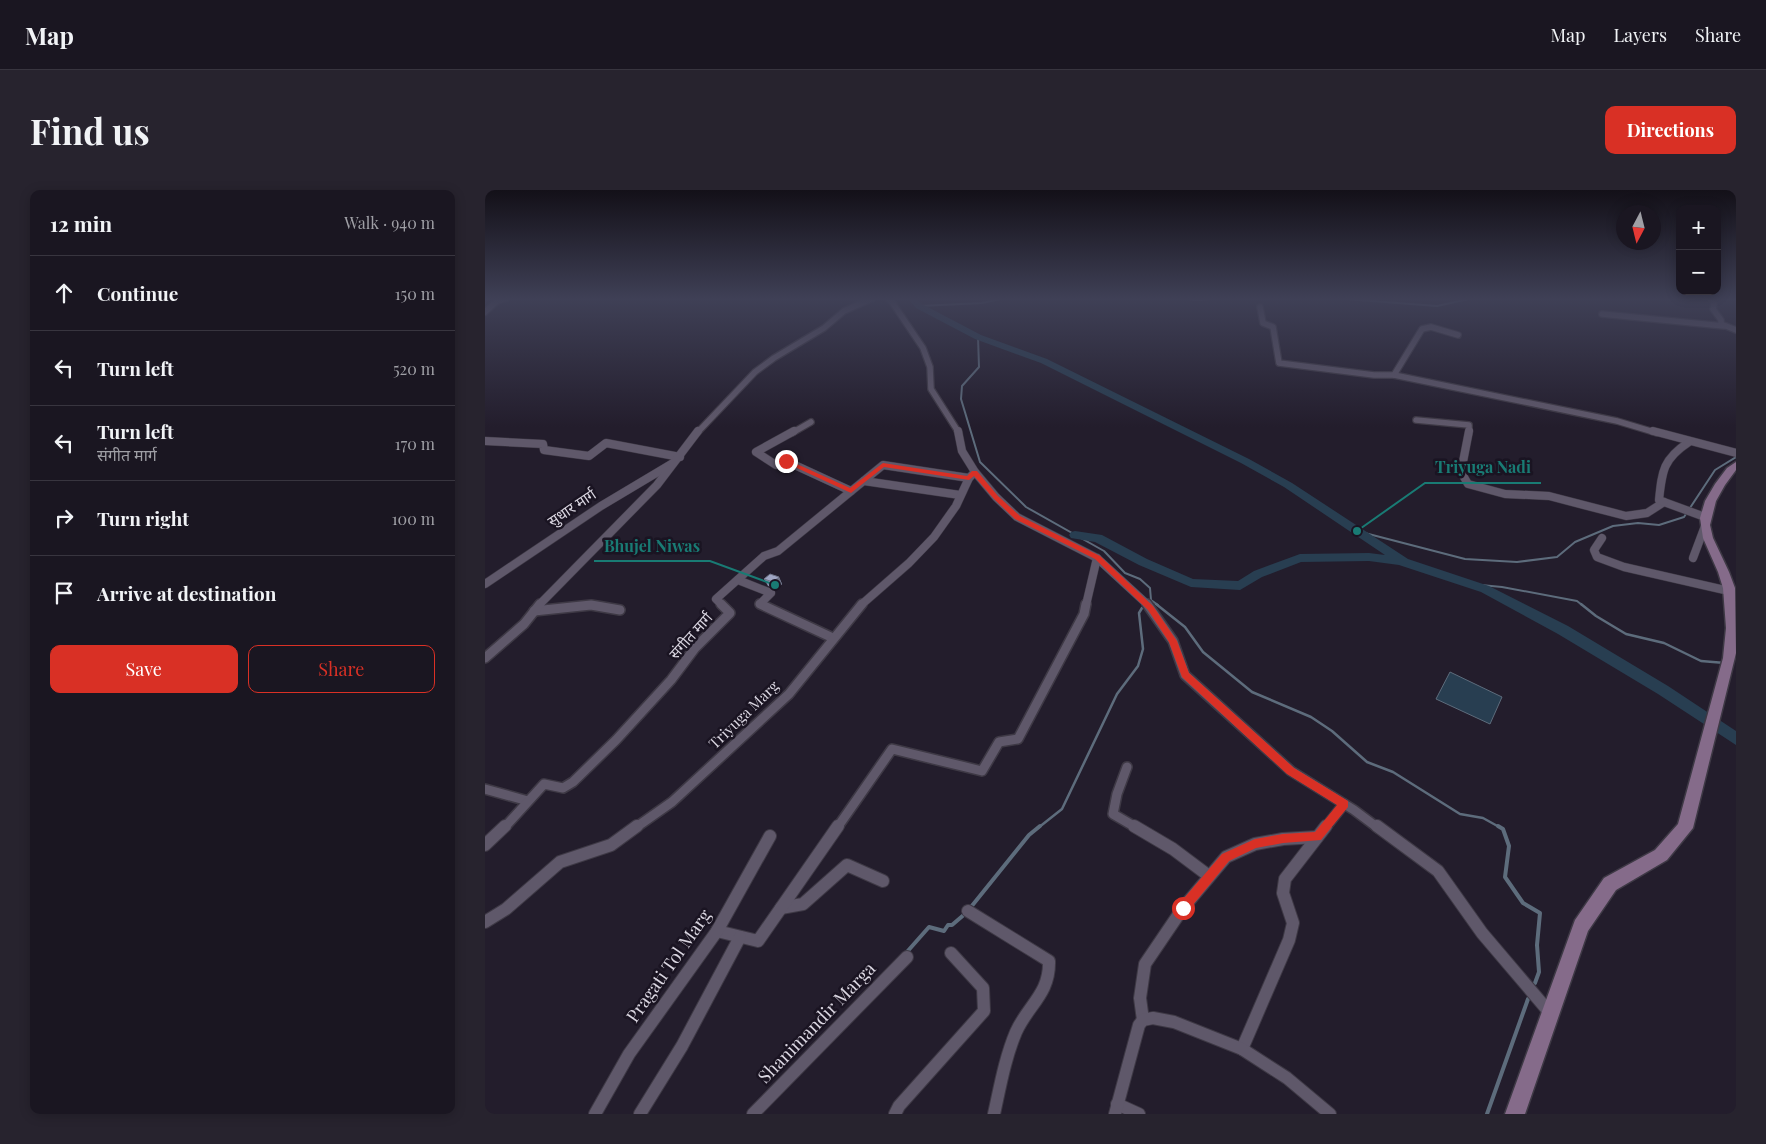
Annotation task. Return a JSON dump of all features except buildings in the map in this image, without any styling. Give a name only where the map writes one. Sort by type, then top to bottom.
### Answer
[{"type":"main road","points":[[1515,1114],[1581,926],[1611,884],[1661,855],[1685,828],[1729,658],[1733,626],[1733,611],[1726,579],[1705,521],[1715,493],[1726,474],[1736,465]]},
{"type":"street","points":[[485,658],[518,630],[620,523],[679,458],[689,441],[755,372],[773,358],[802,341]]},
{"type":"street","points":[[918,341],[923,348],[929,367],[931,388],[959,433],[962,452],[972,475],[1017,517],[1097,558],[1151,608],[1173,641],[1185,675],[1291,771],[1344,804],[1438,871],[1482,933],[1550,1013]]},
{"type":"street","points":[[1274,341],[1279,363],[1364,374],[1395,375],[1617,421],[1689,442],[1736,453]]},
{"type":"street","points":[[1395,375],[1400,362],[1415,341]]},
{"type":"street","points":[[1416,420],[1469,425],[1461,472],[1468,484],[1505,494],[1549,496],[1626,516],[1647,513],[1664,502]]},
{"type":"street","points":[[811,422],[756,452],[776,465],[786,461],[851,491]]},
{"type":"street","points":[[485,441],[543,444],[544,450],[589,456],[605,443],[679,458]]},
{"type":"street","points":[[1689,442],[1674,450],[1663,466],[1659,500],[1705,521],[1693,558]]},
{"type":"street","name":"सुधार मार्ग","points":[[485,584],[599,506],[679,458]]},
{"type":"street","name":"संगीत मार्ग","points":[[485,845],[505,827],[544,784],[563,788],[573,782],[616,740],[671,680],[695,648],[730,614],[716,599],[764,556],[778,551],[883,465],[972,475]]},
{"type":"street","name":"Triyuga Marg","points":[[485,922],[506,909],[560,862],[611,845],[671,802],[719,760],[789,694],[861,605],[909,563],[934,537],[956,506],[972,475]]},
{"type":"street","points":[[864,480],[960,495]]},
{"type":"street","points":[[1602,538],[1594,550],[1597,557],[1603,560],[1729,592]]},
{"type":"street","points":[[717,931],[758,941],[891,749],[982,771],[999,742],[1018,739],[1084,614],[1097,558]]},
{"type":"street","points":[[737,580],[771,594],[760,604],[833,638]]},
{"type":"street","points":[[535,611],[591,605],[621,610]]},
{"type":"street","points":[[1127,767],[1117,794],[1113,814],[1173,849],[1209,876]]},
{"type":"street","points":[[485,789],[529,801]]},
{"type":"street","points":[[1242,1049],[1289,940],[1293,923],[1283,894],[1285,879],[1344,804]]},
{"type":"street","name":"Pragati Tol Marg","points":[[595,1114],[629,1054],[717,931],[770,836]]},
{"type":"street","points":[[1143,1020],[1140,998],[1145,964],[1183,908],[1226,857],[1255,844],[1283,839],[1317,837]]},
{"type":"street","points":[[781,908],[803,904],[847,866],[883,880]]},
{"type":"street","points":[[968,911],[1049,961],[1051,974],[1045,989],[1016,1031],[994,1114]]},
{"type":"street","points":[[640,1114],[682,1046],[740,936]]},
{"type":"street","points":[[895,1114],[899,1106],[984,1011],[983,988],[951,953]]},
{"type":"street","name":"Shanimandir Marga","points":[[753,1114],[907,957]]},
{"type":"street","points":[[1139,1114],[1116,1109],[1139,1025],[1143,1020],[1153,1018],[1173,1022],[1242,1049],[1287,1078],[1330,1114]]},
{"type":"water","points":[[1450,672],[1502,697],[1490,724],[1436,699]]},
{"type":"waterway","points":[[978,341],[979,367],[962,386],[961,399],[980,462],[1026,507],[1104,551],[1125,573],[1140,579],[1150,588],[1151,600],[1158,605]]},
{"type":"waterway","points":[[989,341],[1044,361],[1245,461],[1288,485],[1404,562],[1485,589],[1563,630],[1663,690],[1736,739]]},
{"type":"waterway","points":[[1357,531],[1465,559],[1517,562],[1557,557],[1575,542],[1613,526],[1638,523],[1659,525],[1684,517],[1715,470],[1736,457]]},
{"type":"waterway","points":[[1075,535],[1098,538],[1143,562],[1191,583],[1240,586],[1258,574],[1300,558],[1369,557],[1398,561]]},
{"type":"waterway","points":[[1470,584],[1502,587],[1577,601],[1582,605]]},
{"type":"waterway","points":[[1156,604],[1185,627],[1203,652],[1252,692],[1311,717],[1332,731],[1367,762],[1393,772],[1460,814],[1483,818],[1501,828]]},
{"type":"waterway","points":[[1581,604],[1596,616],[1626,634],[1664,643],[1701,661],[1725,663]]},
{"type":"waterway","points":[[1038,828],[1062,809],[1117,694],[1138,666],[1143,649],[1139,613],[1142,608]]},
{"type":"waterway","points":[[971,907],[1029,835],[1040,826]]},
{"type":"waterway","points":[[1498,826],[1503,829],[1509,846],[1505,877],[1523,903],[1540,913],[1537,945],[1539,972],[1535,983]]},
{"type":"waterway","points":[[906,953],[929,927],[944,931],[948,925],[952,925],[966,913]]},
{"type":"waterway","points":[[1487,1114],[1528,999]]},
{"type":"place","name":"Triyuga Nadi","points":[[1357,531]]},
{"type":"place","name":"Bhujel Niwas","points":[[775,585]]},
{"type":"route","points":[[786,461],[851,491],[883,465],[969,478],[975,472],[996,497],[1017,517],[1097,558],[1151,608],[1173,641],[1185,675],[1291,771],[1344,804],[1317,837],[1283,839],[1255,844],[1226,857],[1183,908]]}]
